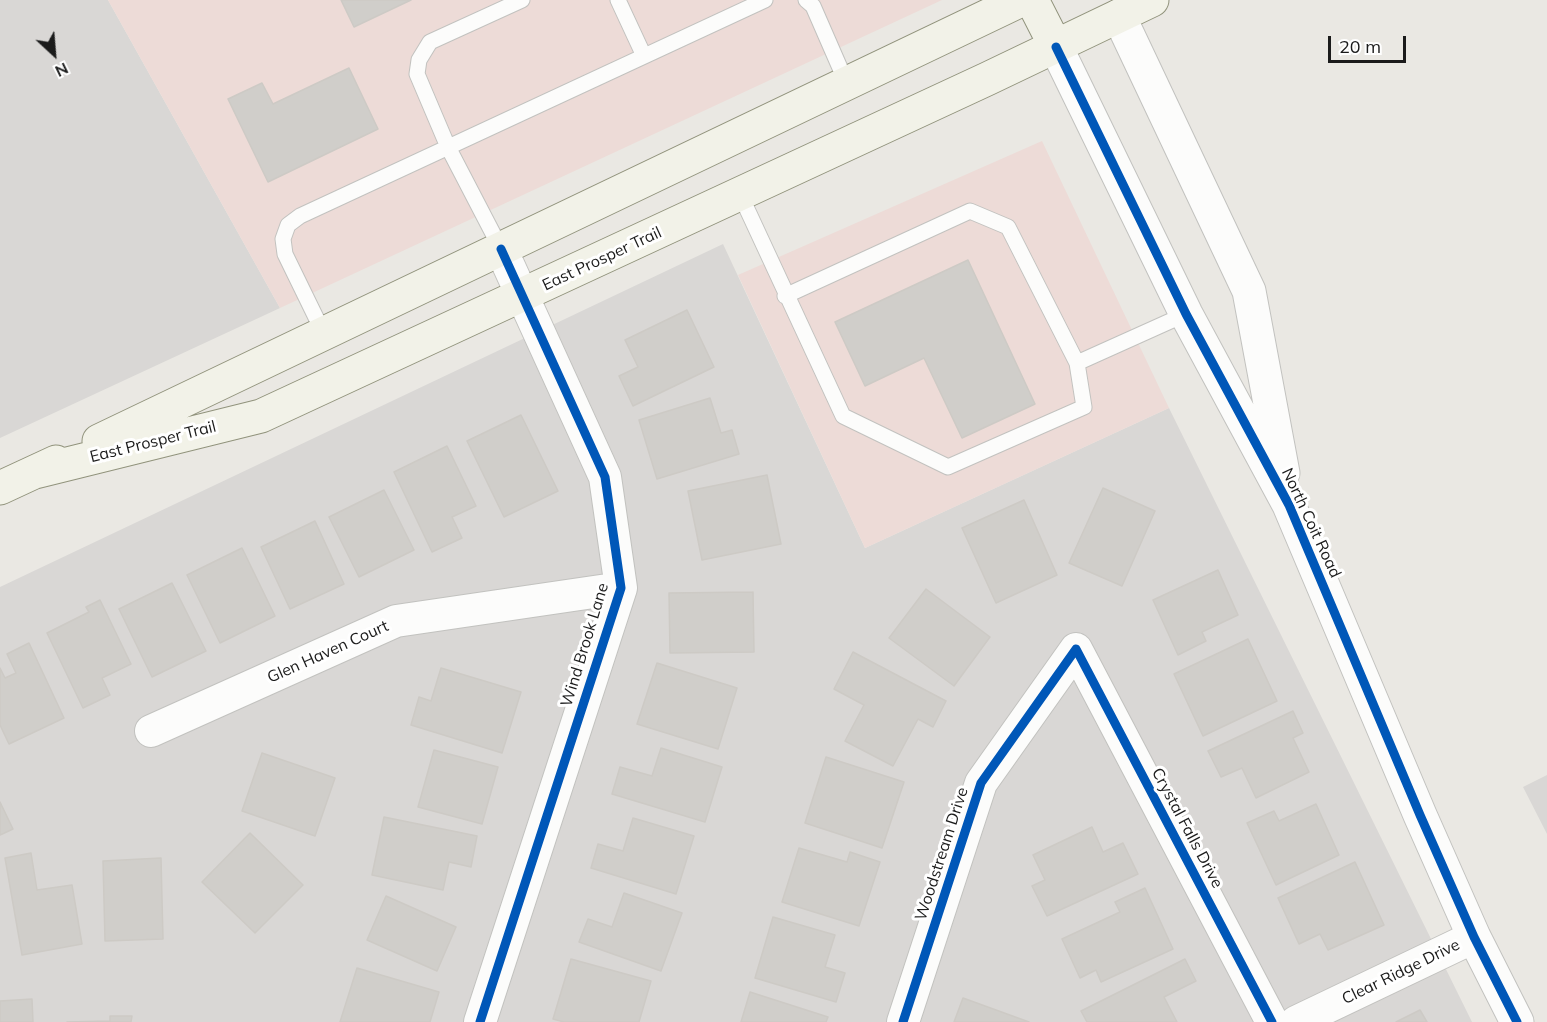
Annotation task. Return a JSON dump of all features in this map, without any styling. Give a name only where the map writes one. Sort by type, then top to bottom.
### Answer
[{"type":"main road","name":"East Prosper Trail","points":[[0,488],[1021,0]]},
{"type":"main road","name":"North Coit Road","points":[[1032,0],[1056,47]]},
{"type":"main road","name":"East Prosper Trail","points":[[35,472],[261,416],[1056,47],[1116,8],[1152,0]]},
{"type":"street","name":"North Coit Road","points":[[1116,8],[1249,291],[1289,505]]},
{"type":"street","name":"North Coit Road","points":[[1056,47],[1186,314],[1289,505],[1474,937],[1516,1022]]},
{"type":"street","name":"Wind Brook Lane","points":[[480,1022],[621,588],[605,477],[501,249]]},
{"type":"street","name":"Glen Haven Court","points":[[151,731],[396,621],[621,588]]},
{"type":"street","name":"Woodstream Drive","points":[[903,1022],[981,783],[1076,649]]},
{"type":"street","name":"Crystal Falls Drive","points":[[1076,649],[1272,1022]]},
{"type":"street","name":"Clear Ridge Drive","points":[[1296,1022],[1474,937]]},
{"type":"lane","points":[[501,249],[448,147],[417,74],[419,60],[430,42],[522,0]]},
{"type":"lane","points":[[618,0],[644,56]]},
{"type":"lane","points":[[324,334],[285,254],[283,239],[288,225],[300,216],[765,0]]},
{"type":"lane","points":[[806,0],[813,6],[848,84]]},
{"type":"lane","points":[[740,194],[785,296],[843,416],[948,467],[1084,408],[1077,363],[1008,227],[970,211],[785,296]]},
{"type":"lane","points":[[1077,363],[1186,314]]},
{"type":"shaded area","points":[[0,0],[108,0],[280,308],[0,438]]},
{"type":"shaded area","points":[[108,0],[942,0],[280,308]]},
{"type":"shaded area","points":[[1042,141],[1169,408],[865,548],[738,275]]},
{"type":"shaded area","points":[[723,244],[865,548],[1169,408],[1472,1022],[0,1022],[0,587]]},
{"type":"shaded area","points":[[1547,775],[1547,834],[1523,787]]},
{"type":"building","points":[[341,0],[411,0],[354,27]]},
{"type":"building","points":[[349,68],[378,129],[268,182],[228,99],[262,83],[273,104]]},
{"type":"building","points":[[968,260],[1035,404],[962,438],[924,358],[865,386],[835,322]]},
{"type":"building","points":[[687,310],[714,367],[633,406],[619,376],[638,367],[625,340]]},
{"type":"building","points":[[710,398],[721,433],[732,430],[739,454],[657,479],[639,420]]},
{"type":"building","points":[[521,415],[558,491],[504,517],[467,441]]},
{"type":"building","points":[[447,446],[476,506],[452,517],[462,538],[432,552],[394,472]]},
{"type":"building","points":[[767,475],[781,544],[702,560],[688,491]]},
{"type":"building","points":[[1103,488],[1155,511],[1122,586],[1069,563]]},
{"type":"building","points":[[384,490],[414,550],[359,577],[329,517]]},
{"type":"building","points":[[1024,500],[1057,575],[996,603],[962,528]]},
{"type":"building","points":[[315,521],[344,584],[290,609],[261,547]]},
{"type":"building","points":[[242,548],[275,616],[220,643],[187,575]]},
{"type":"building","points":[[1218,570],[1238,615],[1202,632],[1206,641],[1178,655],[1153,600]]},
{"type":"building","points":[[172,583],[206,651],[152,677],[119,609]]},
{"type":"building","points":[[926,589],[990,637],[954,686],[889,638]]},
{"type":"building","points":[[753,592],[754,652],[670,653],[669,593]]},
{"type":"building","points":[[100,600],[131,664],[102,678],[110,695],[83,708],[47,633],[89,612],[86,607]]},
{"type":"building","points":[[1248,639],[1277,701],[1203,736],[1174,674]]},
{"type":"building","points":[[29,643],[64,718],[9,744],[0,725],[0,668],[5,678],[16,673],[7,654]]},
{"type":"building","points":[[853,652],[946,701],[933,727],[918,719],[893,766],[845,741],[864,705],[834,689]]},
{"type":"building","points":[[657,663],[737,688],[718,749],[637,724]]},
{"type":"building","points":[[441,668],[521,692],[502,753],[411,725],[419,697],[431,701]]},
{"type":"building","points":[[1293,711],[1303,733],[1293,738],[1309,772],[1256,798],[1242,768],[1221,777],[1208,751]]},
{"type":"building","points":[[661,748],[722,767],[705,822],[612,794],[620,767],[652,776]]},
{"type":"building","points":[[434,750],[498,767],[482,824],[418,807]]},
{"type":"building","points":[[262,753],[335,778],[315,836],[242,811]]},
{"type":"building","points":[[826,757],[904,782],[882,848],[805,823]]},
{"type":"building","points":[[0,802],[13,829],[0,835]]},
{"type":"building","points":[[1316,804],[1339,855],[1276,885],[1247,823],[1274,811],[1279,821]]},
{"type":"building","points":[[384,817],[477,836],[471,867],[449,862],[443,890],[372,875]]},
{"type":"building","points":[[633,818],[694,836],[676,894],[591,868],[598,844],[623,851]]},
{"type":"building","points":[[1092,827],[1103,852],[1123,843],[1138,874],[1047,916],[1032,886],[1045,880],[1033,855]]},
{"type":"building","points":[[250,833],[303,885],[255,933],[202,882]]},
{"type":"building","points":[[799,848],[847,862],[850,852],[880,862],[859,926],[782,902]]},
{"type":"building","points":[[31,853],[37,890],[72,885],[82,944],[22,955],[5,858]]},
{"type":"building","points":[[161,858],[163,939],[105,941],[103,861]]},
{"type":"building","points":[[1355,862],[1384,925],[1328,950],[1320,934],[1299,944],[1278,898]]},
{"type":"building","points":[[1145,888],[1173,949],[1101,982],[1096,970],[1080,978],[1062,939],[1120,912],[1115,902]]},
{"type":"building","points":[[624,893],[682,913],[661,971],[579,942],[588,919],[612,927]]},
{"type":"building","points":[[386,896],[456,927],[437,971],[367,940]]},
{"type":"building","points":[[773,917],[835,935],[825,967],[845,973],[836,1002],[755,978]]},
{"type":"building","points":[[571,959],[651,981],[639,1022],[564,1022],[553,1019]]},
{"type":"building","points":[[1185,959],[1196,981],[1164,997],[1177,1022],[1087,1022],[1081,1011]]},
{"type":"building","points":[[357,968],[439,992],[430,1022],[340,1022]]},
{"type":"building","points":[[750,992],[828,1017],[826,1022],[741,1022]]},
{"type":"building","points":[[963,998],[1029,1022],[954,1022]]},
{"type":"building","points":[[32,999],[33,1022],[0,1022],[0,1001]]},
{"type":"building","points":[[1420,1010],[1427,1022],[1396,1022]]},
{"type":"building","points":[[110,1016],[132,1016],[131,1022],[67,1022],[110,1021]]},
{"type":"cycle path","points":[[1056,47],[1186,314],[1289,505],[1420,815],[1474,937],[1517,1022]]},
{"type":"cycle path","points":[[480,1022],[621,588],[605,477],[501,249]]},
{"type":"cycle path","points":[[903,1022],[981,783],[1076,649],[1272,1022]]}]
